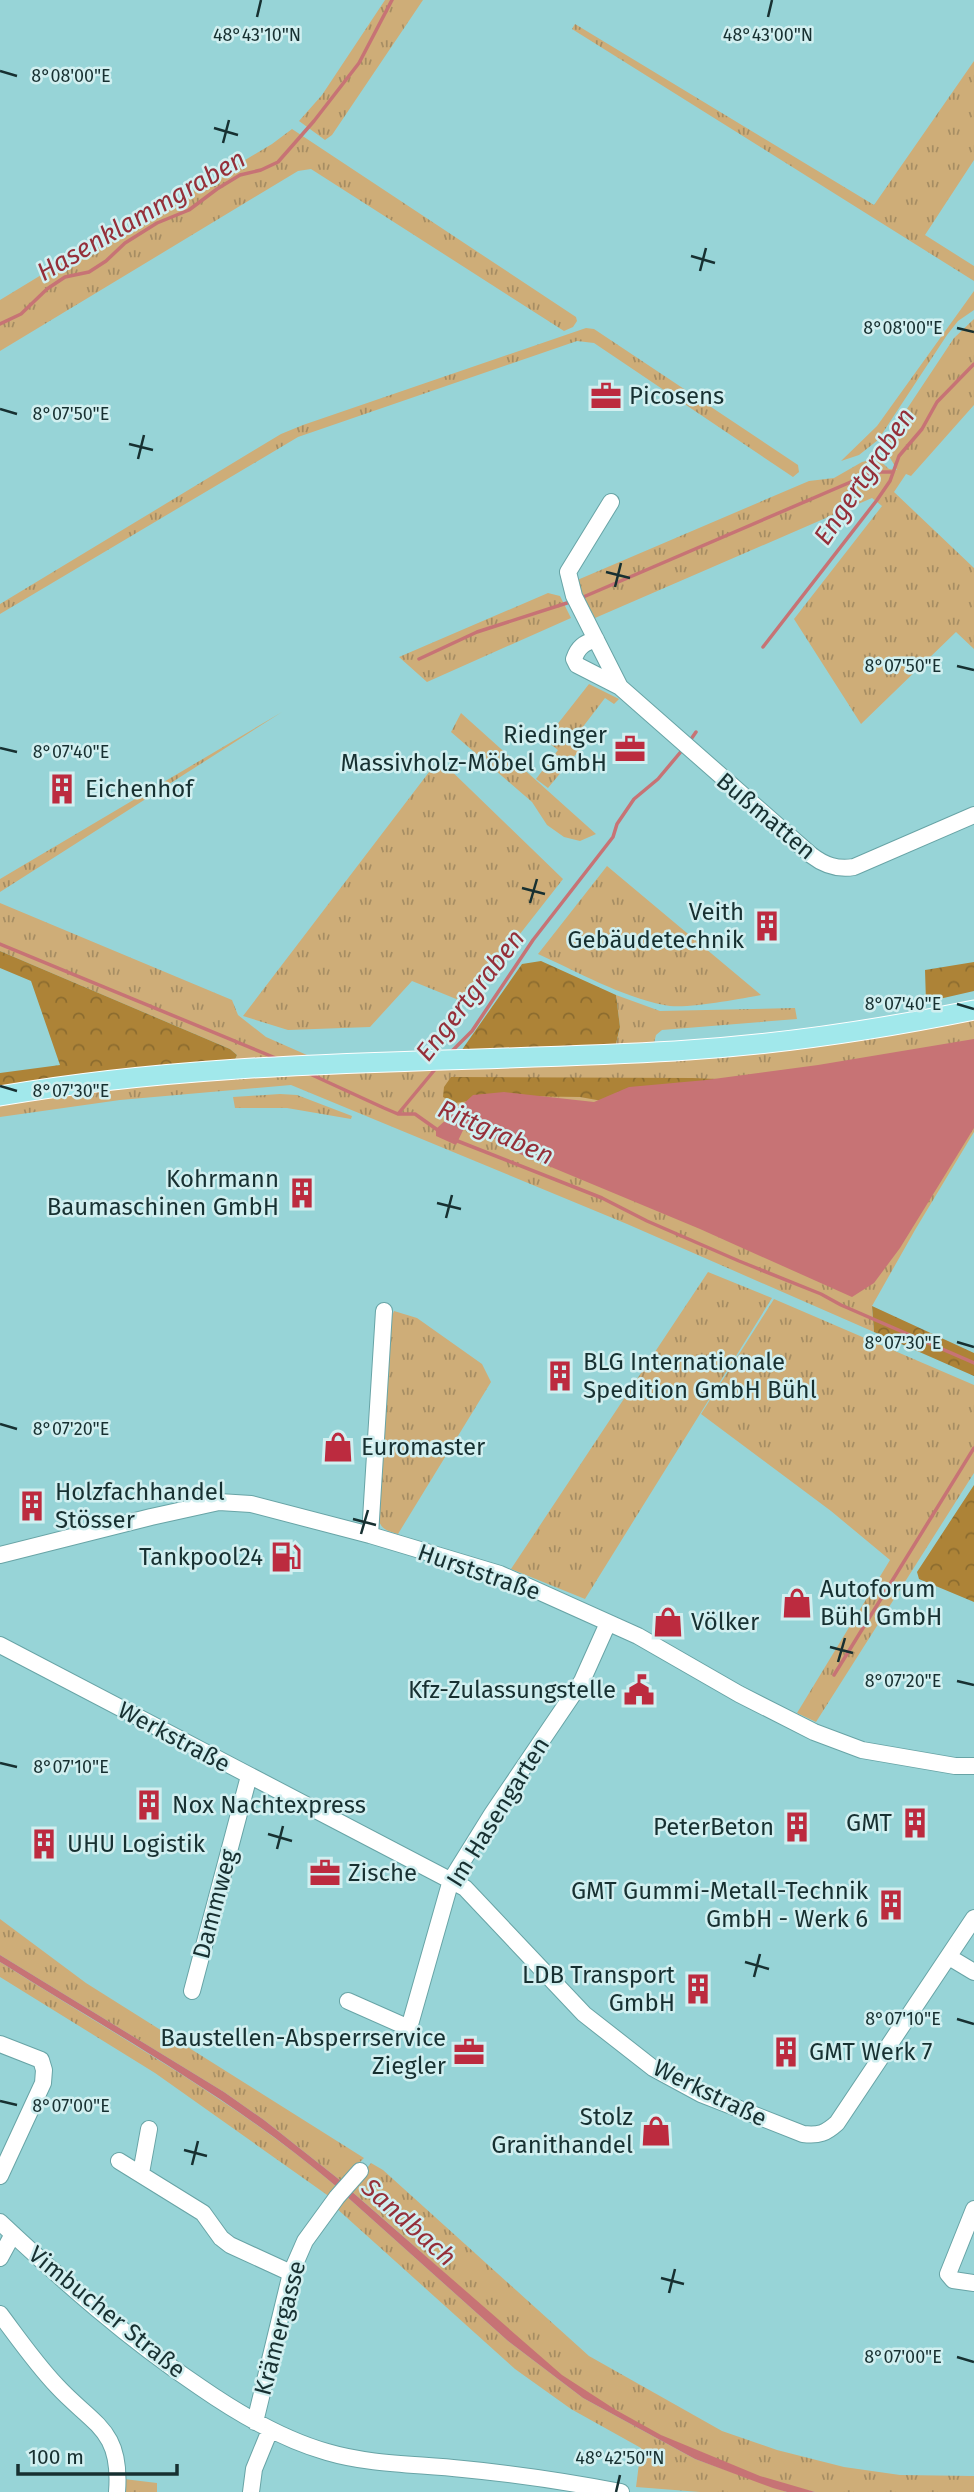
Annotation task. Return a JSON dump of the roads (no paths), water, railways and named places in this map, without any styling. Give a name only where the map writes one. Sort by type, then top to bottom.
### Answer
[{"type":"main road","points":[[0,1096],[163,1074],[252,1068],[677,1051],[874,1028],[974,1010]]},
{"type":"street","name":"Bußmatten","points":[[611,502],[568,572],[578,603],[620,687]]},
{"type":"street","name":"Bußmatten","points":[[596,639],[583,643],[574,659],[584,670],[620,687],[811,855],[836,869],[854,867],[974,815]]},
{"type":"street","points":[[370,1535],[384,1311]]},
{"type":"street","name":"Hurststraße","points":[[0,1555],[219,1502],[251,1504],[370,1535],[500,1574],[638,1636],[751,1700],[826,1737],[862,1751],[955,1766],[974,1766]]},
{"type":"street","name":"Im Hasengarten","points":[[348,2001],[409,2028],[446,1892],[492,1814],[582,1681],[608,1623]]},
{"type":"street","name":"Werkstraße","points":[[0,1645],[452,1880],[474,1897],[584,2014],[653,2068],[739,2111],[803,2134],[826,2133],[837,2123],[974,1918]]},
{"type":"street","name":"Dammweg","points":[[192,1991],[249,1776]]},
{"type":"street","points":[[949,1957],[974,1972]]},
{"type":"street","points":[[0,2044],[41,2060],[44,2070],[43,2083],[0,2176]]},
{"type":"street","points":[[141,2173],[149,2129]]},
{"type":"street","points":[[119,2161],[203,2213],[230,2245],[291,2273]]},
{"type":"street","name":"Krämergasse","points":[[251,2492],[291,2273],[306,2241],[337,2197],[360,2171]]},
{"type":"street","points":[[974,2209],[948,2274],[953,2280],[974,2283]]},
{"type":"street","name":"Vimbucher Straße","points":[[0,2222],[131,2338],[209,2393],[262,2426],[300,2443],[355,2459],[538,2485],[621,2492]]},
{"type":"street","points":[[0,2258],[13,2234]]},
{"type":"street","points":[[0,2314],[58,2388],[102,2427],[117,2459],[117,2492]]},
{"type":"water","points":[[974,1039],[974,1128],[900,1248],[874,1283],[852,1297],[700,1229],[515,1152],[484,1132],[465,1126],[456,1145],[436,1136],[436,1129],[473,1095],[504,1092],[594,1102],[629,1087],[818,1065]]},
{"type":"water","points":[[0,1955],[224,2092],[341,2181],[337,2187],[298,2155],[217,2097],[0,1962]]},
{"type":"water","points":[[350,2190],[562,2375],[661,2435],[760,2476],[815,2492],[787,2492],[695,2459],[583,2398],[508,2341],[345,2195]]},
{"type":"waterway","name":"Hasenklammgraben","points":[[0,324],[21,314],[47,289],[65,277],[89,272],[125,243],[157,223],[189,210],[240,175],[278,162],[359,63],[392,0]]},
{"type":"waterway","name":"Engertgraben","points":[[763,647],[877,500],[890,481],[899,456],[922,429],[937,402],[974,364]]},
{"type":"waterway","points":[[581,598],[874,472],[893,472]]},
{"type":"waterway","points":[[419,659],[477,632],[570,602]]},
{"type":"waterway","name":"Engertgraben","points":[[689,742],[696,732]]},
{"type":"waterway","name":"Engertgraben","points":[[452,1051],[472,1031],[533,940],[613,837],[617,824],[634,799],[658,779],[684,748]]},
{"type":"waterway","name":"Rittgraben","points":[[0,944],[278,1059]]},
{"type":"waterway","name":"Engertgraben","points":[[398,1114],[437,1067]]},
{"type":"waterway","name":"Rittgraben","points":[[310,1074],[398,1114],[415,1114],[439,1131]]},
{"type":"waterway","name":"Rittgraben","points":[[455,1140],[602,1198],[647,1221],[821,1294],[974,1363]]},
{"type":"waterway","points":[[834,1675],[974,1448]]},
{"type":"place","name":"Picosens","points":[[606,396]]},
{"type":"place","name":"Riedinger Massivholz-Möbel GmbH","points":[[630,749]]},
{"type":"place","name":"Eichenhof","points":[[62,789]]},
{"type":"place","name":"Veith Gebäudetechnik","points":[[767,926]]},
{"type":"place","name":"Kohrmann Baumaschinen GmbH","points":[[302,1193]]},
{"type":"place","name":"BLG Internationale Spedition GmbH Bühl","points":[[560,1376]]},
{"type":"place","name":"Euromaster","points":[[338,1447]]},
{"type":"place","name":"Holzfachhandel Stösser","points":[[32,1506]]},
{"type":"place","name":"Tankpool24","points":[[286,1557]]},
{"type":"place","name":"Autoforum Bühl GmbH","points":[[797,1603]]},
{"type":"place","name":"Völker","points":[[668,1622]]},
{"type":"place","name":"Kfz-Zulassungstelle","points":[[639,1690]]},
{"type":"place","name":"Nox Nachtexpress","points":[[149,1805]]},
{"type":"place","name":"GMT","points":[[915,1823]]},
{"type":"place","name":"PeterBeton","points":[[797,1827]]},
{"type":"place","name":"UHU Logistik","points":[[44,1844]]},
{"type":"place","name":"Zische","points":[[325,1873]]},
{"type":"place","name":"GMT Gummi-Metall-Technik GmbH - Werk 6","points":[[891,1905]]},
{"type":"place","name":"LDB Transport GmbH","points":[[698,1989]]},
{"type":"place","name":"Baustellen-Absperrservice Ziegler","points":[[469,2052]]},
{"type":"place","name":"GMT Werk 7","points":[[786,2052]]},
{"type":"place","name":"Stolz Granithandel","points":[[656,2131]]},
{"type":"water label","name":"Sandbach","points":[[409,2222]]}]
